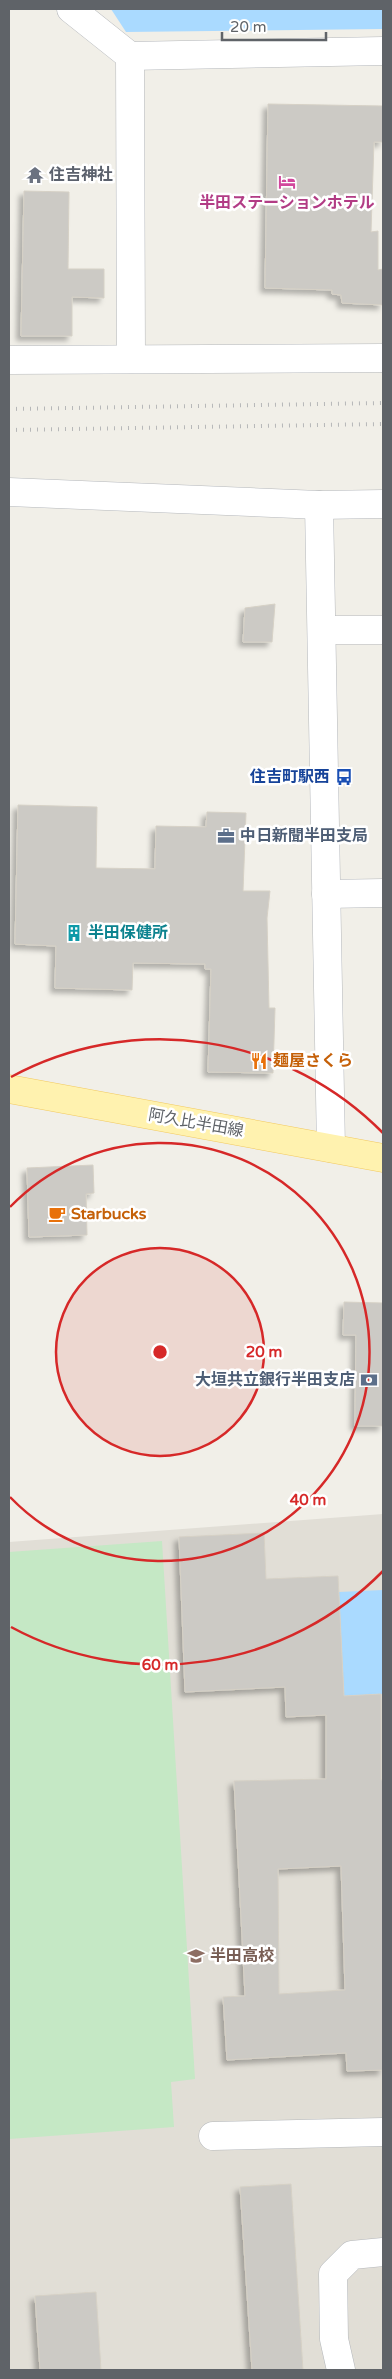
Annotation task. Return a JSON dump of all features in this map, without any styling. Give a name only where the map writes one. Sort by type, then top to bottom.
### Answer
[{"type":"main road","name":"阿久比半田線","points":[[9,1089],[383,1158]]},
{"type":"street","points":[[71,9],[130,56],[383,51]]},
{"type":"street","points":[[130,56],[131,359]]},
{"type":"street","points":[[9,360],[383,358]]},
{"type":"street","points":[[9,492],[319,504],[383,504]]},
{"type":"street","points":[[319,504],[331,1148]]},
{"type":"street","points":[[322,630],[383,630]]},
{"type":"street","points":[[326,894],[383,893]]},
{"type":"street","points":[[213,2136],[383,2132]]},
{"type":"street","points":[[341,2370],[334,2339],[333,2274],[352,2255],[383,2252]]},
{"type":"shaded area","name":"半田高校","points":[[383,1514],[383,2370],[9,2370],[9,1542]]},
{"type":"green space","points":[[162,1541],[195,2079],[171,2082],[174,2127],[9,2139],[9,1552]]},
{"type":"water","points":[[111,9],[383,9],[383,29],[126,32]]},
{"type":"water","points":[[383,1590],[383,1694],[344,1696],[339,1592]]},
{"type":"building","points":[[268,104],[383,106],[383,142],[374,142],[371,232],[378,231],[378,270],[383,269],[383,305],[342,303],[341,295],[332,294],[332,290],[265,288]]},
{"type":"building","points":[[24,191],[69,192],[68,269],[104,269],[104,298],[72,297],[72,336],[21,336]]},
{"type":"building","points":[[275,604],[272,642],[243,642],[245,608]]},
{"type":"building","points":[[18,805],[97,807],[96,868],[155,869],[156,826],[206,827],[207,812],[246,813],[243,891],[270,891],[267,918],[269,1008],[275,1008],[273,1073],[208,1072],[211,969],[205,969],[205,964],[133,963],[132,990],[55,988],[56,946],[15,944]]},
{"type":"building","name":"Starbucks","points":[[93,1165],[94,1193],[86,1194],[87,1235],[29,1237],[27,1168]]},
{"type":"building","name":"大垣共立銀行半田支店","points":[[344,1302],[383,1303],[383,1426],[355,1426],[356,1335],[343,1335]]},
{"type":"building","points":[[264,1533],[266,1579],[338,1576],[344,1696],[381,1694],[381,1780],[383,1780],[383,2070],[347,2071],[346,2053],[227,2060],[223,1997],[245,1996],[234,1781],[326,1779],[326,1715],[286,1717],[285,1687],[185,1692],[179,1537]],"holes":[[[341,1866],[345,1990],[279,1994],[278,1869]]]},
{"type":"building","points":[[291,2184],[303,2370],[252,2370],[240,2187]]},
{"type":"building","points":[[96,2292],[101,2370],[40,2370],[35,2296]]},
{"type":"railway","points":[[9,409],[383,403]]},
{"type":"railway","points":[[9,430],[383,424]]},
{"type":"place","name":"住吉神社","points":[[35,175]]},
{"type":"place","name":"半田ステーションホテル","points":[[287,182]]},
{"type":"place","name":"住吉町駅西","points":[[344,777]]},
{"type":"place","name":"中日新聞半田支局","points":[[226,836]]},
{"type":"place","name":"半田保健所","points":[[74,933]]},
{"type":"place","name":"麺屋さくら","points":[[259,1061]]},
{"type":"place","name":"Starbucks","points":[[57,1214]]},
{"type":"place","name":"大垣共立銀行半田支店","points":[[369,1380]]},
{"type":"place","name":"半田高校","points":[[196,1956]]}]
